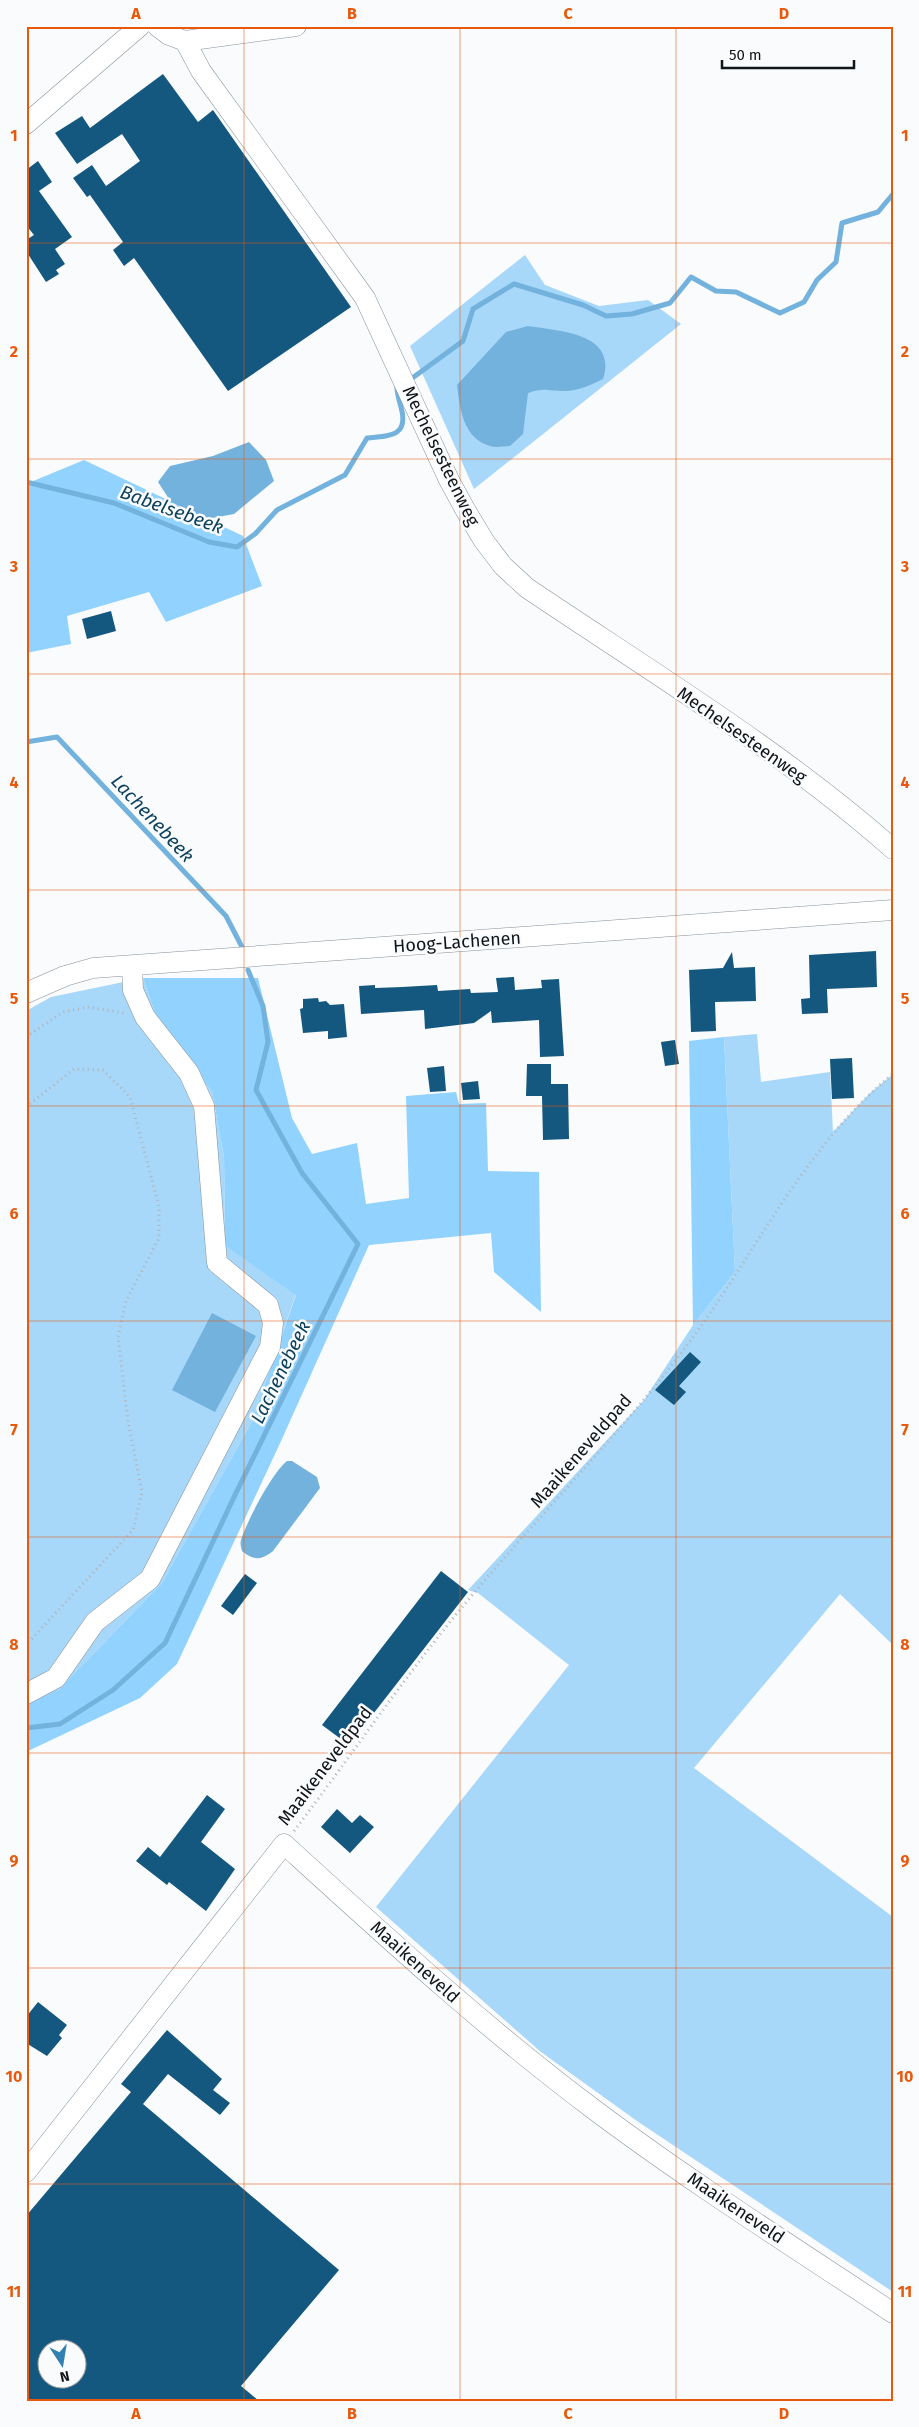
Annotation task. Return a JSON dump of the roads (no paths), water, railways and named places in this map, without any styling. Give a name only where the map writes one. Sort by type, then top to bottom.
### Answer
[{"type":"street","points":[[26,124],[140,26]]},
{"type":"street","points":[[158,26],[169,35],[185,40],[296,26]]},
{"type":"street","name":"Mechelsesteenweg","points":[[185,40],[200,71],[365,298],[449,480],[484,541],[503,566],[526,588],[745,735],[800,775],[893,849]]},
{"type":"street","name":"Hoog-Lachenen","points":[[26,994],[65,976],[93,968],[893,910]]},
{"type":"street","points":[[26,1694],[56,1678],[95,1622],[150,1579],[270,1347],[273,1323],[268,1305],[217,1263],[204,1106],[189,1073],[145,1017],[133,990],[132,966]]},
{"type":"street","name":"Maaikeneveld","points":[[26,2172],[284,1844],[483,2022],[592,2108],[704,2187],[893,2313]]},
{"type":"waterway","name":"Babelsebeek","points":[[411,379],[463,341],[473,309],[514,284],[583,305],[606,316],[632,314],[670,303],[691,277],[716,291],[736,292],[780,313],[804,302],[817,280],[836,262],[842,223],[878,212],[893,194]]},
{"type":"waterway","name":"Babelsebeek","points":[[26,482],[114,503],[209,542],[237,547],[255,534],[277,510],[345,475],[367,438],[396,433],[400,429],[403,417],[397,387]]},
{"type":"waterway","name":"Lachenebeek","points":[[26,742],[57,737],[226,916],[242,947]]},
{"type":"waterway","name":"Lachenebeek","points":[[26,1728],[60,1724],[113,1690],[165,1643],[358,1244],[302,1173],[256,1090],[268,1042],[263,1006],[248,970]]}]
